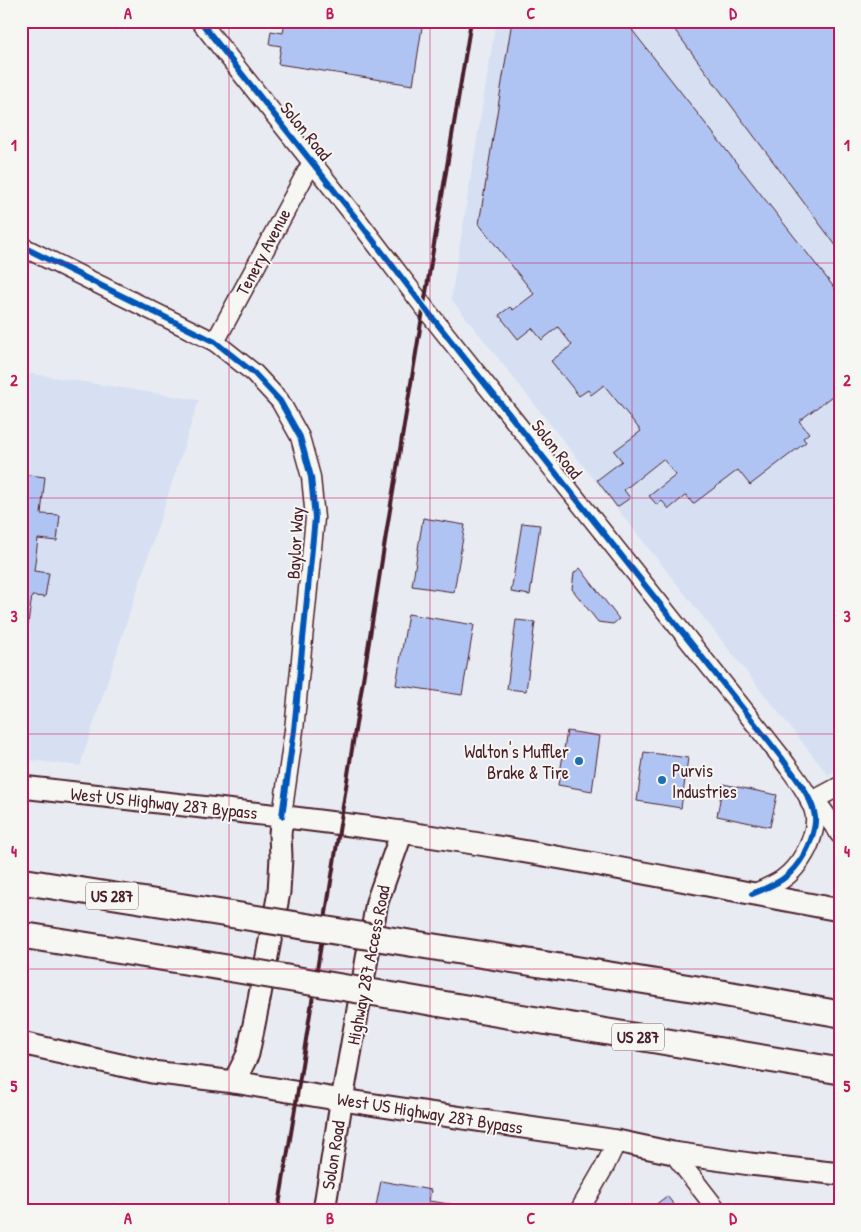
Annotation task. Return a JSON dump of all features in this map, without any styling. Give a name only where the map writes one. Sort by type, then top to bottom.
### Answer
[{"type":"highway","name":"US 287","points":[[21,882],[447,948],[840,1014]]},
{"type":"highway","name":"US 287","points":[[21,935],[840,1071]]},
{"type":"main road","name":"West US Highway 287 Bypass","points":[[21,787],[282,816],[402,832],[547,855],[840,910]]},
{"type":"main road","points":[[234,1082],[248,1054],[279,892],[282,816]]},
{"type":"main road","name":"Highway 287 Access Road","points":[[342,1100],[377,902],[402,832]]},
{"type":"main road","name":"West US Highway 287 Bypass","points":[[21,1043],[152,1072],[234,1082],[618,1141],[672,1153],[840,1174]]},
{"type":"main road","name":"Solon Road","points":[[324,1211],[342,1100]]},
{"type":"street","name":"Solon Road","points":[[203,24],[424,307],[748,714],[799,782],[815,816],[809,846],[789,875],[774,885],[752,894]]},
{"type":"street","name":"Tenery Avenue","points":[[215,342],[312,162]]},
{"type":"street","name":"Baylor Way","points":[[21,246],[215,342],[254,373],[280,401],[300,437],[311,477],[315,518],[294,730],[282,816]]},
{"type":"street","points":[[810,802],[840,786]]},
{"type":"street","points":[[810,802],[822,809],[840,835]]},
{"type":"street","points":[[580,1211],[618,1141]]},
{"type":"street","points":[[672,1153],[718,1211]]},
{"type":"shaded area","points":[[496,21],[840,21],[840,768],[828,775],[451,299]]},
{"type":"shaded area","points":[[21,372],[199,400],[80,766],[21,759]]},
{"type":"building","points":[[285,21],[423,21],[413,85],[278,64],[281,46],[269,44],[271,31],[283,33]]},
{"type":"building","points":[[512,21],[625,21],[840,295],[840,390],[799,421],[809,433],[803,438],[806,442],[750,485],[738,470],[693,504],[686,495],[669,509],[662,501],[657,505],[649,496],[676,475],[663,459],[624,490],[630,498],[617,507],[597,480],[622,461],[614,451],[641,431],[604,385],[591,395],[588,390],[579,396],[551,361],[572,345],[558,327],[542,340],[532,328],[518,339],[499,315],[510,307],[513,310],[534,294],[479,224]]},
{"type":"building","points":[[668,21],[840,21],[840,251]]},
{"type":"building","points":[[21,474],[45,477],[41,514],[60,515],[57,541],[38,539],[34,571],[49,573],[45,597],[32,596],[27,630],[21,630]]},
{"type":"building","points":[[423,518],[465,525],[454,592],[412,586]]},
{"type":"building","points":[[522,523],[540,525],[530,595],[511,592]]},
{"type":"building","points":[[580,568],[619,619],[613,624],[598,622],[572,589],[574,573]]},
{"type":"building","points":[[408,614],[474,625],[462,695],[396,685]]},
{"type":"building","points":[[516,620],[535,622],[526,691],[507,689]]},
{"type":"building","name":"Walton's Muffler Brake & Tire","points":[[567,731],[600,736],[592,791],[558,785]]},
{"type":"building","name":"Purvis Industries","points":[[644,752],[688,758],[681,808],[637,801]]},
{"type":"building","points":[[723,784],[777,795],[770,827],[717,816]]},
{"type":"building","points":[[381,1181],[431,1190],[429,1201],[456,1205],[456,1211],[402,1211],[376,1206]]},
{"type":"building","points":[[667,1196],[679,1211],[647,1211]]},
{"type":"railway","points":[[278,1211],[388,522],[471,21]]},
{"type":"cycle path","points":[[200,21],[781,757],[801,786],[810,801],[815,817],[814,831],[809,845],[800,862],[789,874],[769,887],[752,894]]},
{"type":"cycle path","points":[[21,246],[215,342],[254,373],[280,401],[300,437],[311,477],[315,518],[294,730],[282,816]]},
{"type":"place","name":"Walton's Muffler Brake & Tire","points":[[579,761]]},
{"type":"place","name":"Purvis Industries","points":[[662,780]]}]
